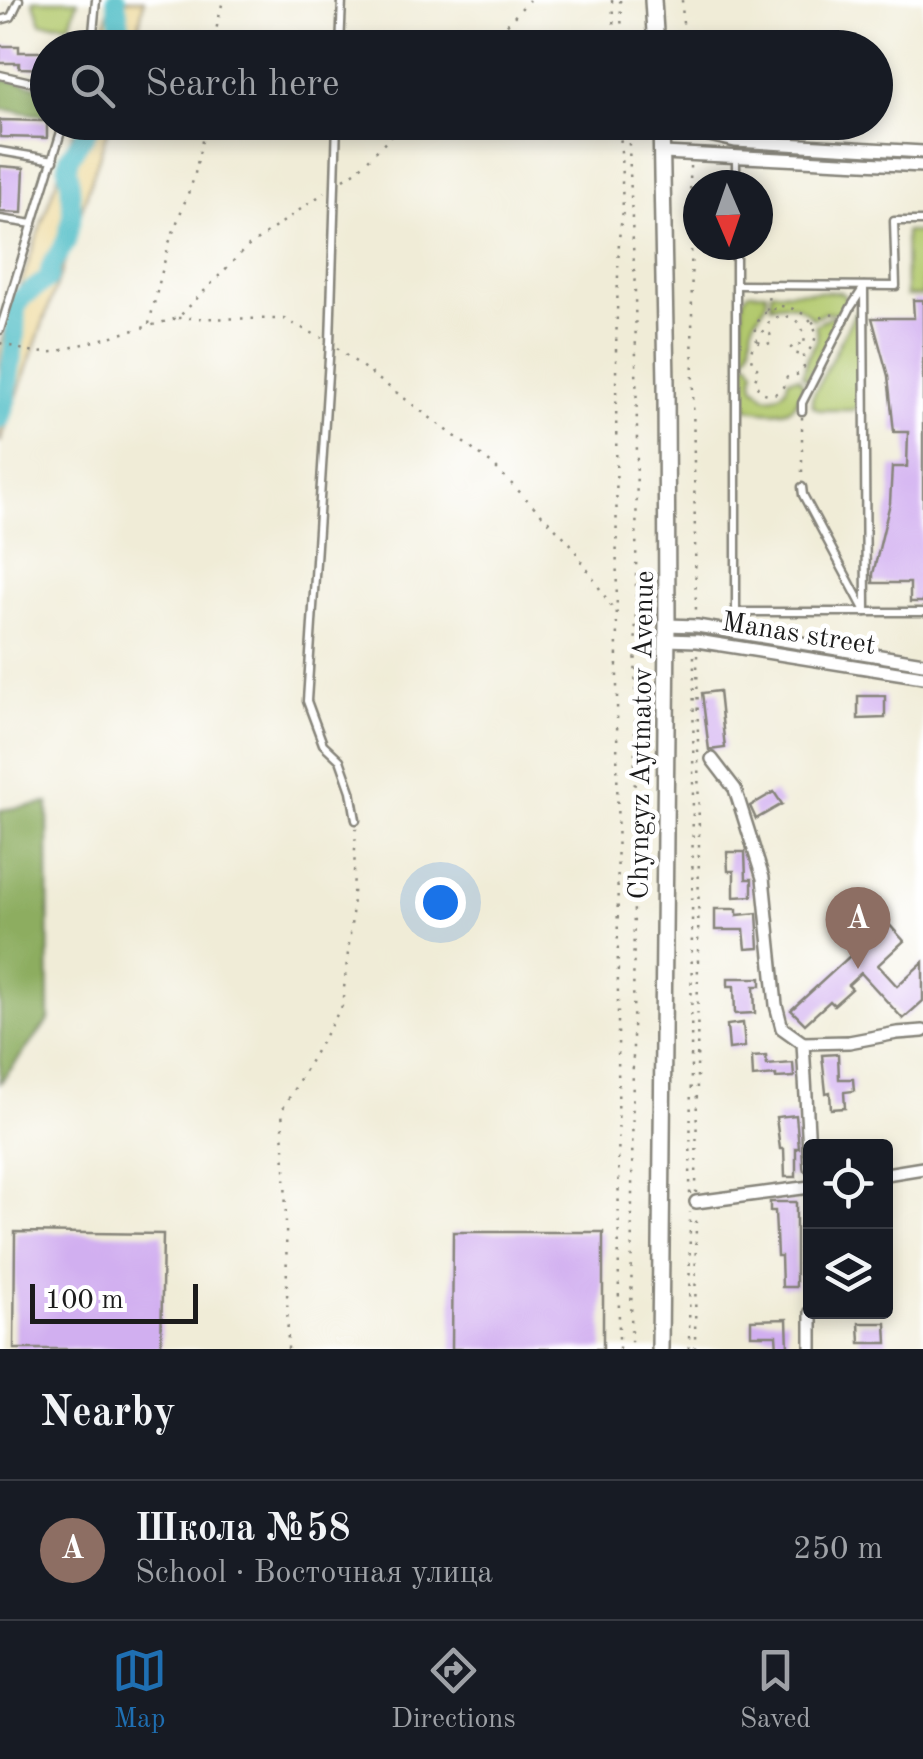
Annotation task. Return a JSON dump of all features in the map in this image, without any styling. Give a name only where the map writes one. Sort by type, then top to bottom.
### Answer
[{"type":"main road","points":[[653,0],[655,30]]},
{"type":"main road","name":"Chyngyz Aytmatov Avenue","points":[[660,1349],[667,633],[662,140]]},
{"type":"street","points":[[731,140],[923,152]]},
{"type":"street","points":[[735,141],[736,156]]},
{"type":"street","points":[[663,153],[923,166]]},
{"type":"street","name":"Manas street","points":[[667,633],[697,626],[923,663]]},
{"type":"street","name":"Manas street","points":[[667,633],[923,677]]},
{"type":"street","points":[[712,759],[735,789],[763,878],[776,1005],[782,1028],[804,1043],[849,1042],[923,1031]]},
{"type":"street","points":[[804,1043],[809,1139]]},
{"type":"street","points":[[893,1173],[923,1168]]},
{"type":"street","points":[[696,1202],[803,1188]]},
{"type":"street","points":[[811,1319],[811,1349]]},
{"type":"lane","points":[[0,20],[11,17],[18,0]]},
{"type":"lane","points":[[93,30],[96,0]]},
{"type":"lane","points":[[341,30],[342,0]]},
{"type":"lane","points":[[0,75],[30,82]]},
{"type":"lane","points":[[0,330],[59,140]]},
{"type":"lane","points":[[336,140],[330,342],[308,701],[324,744],[340,760],[352,791],[356,820]]},
{"type":"lane","points":[[0,151],[54,160]]},
{"type":"lane","points":[[736,156],[736,170]]},
{"type":"lane","points":[[0,220],[34,224]]},
{"type":"lane","points":[[736,286],[896,286],[894,222],[923,221]]},
{"type":"lane","points":[[736,260],[736,633]]},
{"type":"lane","points":[[802,411],[802,404],[864,286]]},
{"type":"lane","points":[[864,286],[866,612]]},
{"type":"lane","points":[[0,295],[12,297]]},
{"type":"lane","points":[[802,487],[866,612]]},
{"type":"lane","points":[[736,612],[923,612]]},
{"type":"path","points":[[216,30],[223,0]]},
{"type":"path","points":[[502,30],[529,0]]},
{"type":"path","points":[[612,0],[614,30]]},
{"type":"path","points":[[620,0],[622,30]]},
{"type":"path","points":[[682,0],[683,30]]},
{"type":"path","points":[[148,326],[169,243],[194,178],[202,140]]},
{"type":"path","points":[[178,318],[246,248],[355,172],[388,140]]},
{"type":"path","points":[[619,1349],[616,350],[619,238],[624,210],[621,140]]},
{"type":"path","points":[[629,140],[636,292],[631,1349]]},
{"type":"path","points":[[689,153],[697,626]]},
{"type":"path","points":[[767,286],[767,311]]},
{"type":"path","points":[[781,306],[792,308],[806,314],[815,332],[810,351],[804,355],[792,351],[792,344],[804,346],[806,340],[802,326],[790,318],[775,318],[764,326],[762,334],[770,334],[770,343],[757,341],[754,331],[756,322],[767,311],[781,306]]},
{"type":"path","points":[[790,318],[792,308]]},
{"type":"path","points":[[812,323],[830,314],[846,316]]},
{"type":"path","points":[[0,343],[34,354],[55,352],[178,318],[284,319],[330,342],[492,464],[570,543],[617,614]]},
{"type":"path","points":[[757,341],[750,352],[751,362],[759,370],[758,389],[766,394],[777,394],[784,387],[785,378],[799,374],[804,367],[804,355]]},
{"type":"path","points":[[802,411],[802,487]]},
{"type":"path","points":[[696,1349],[697,641]]},
{"type":"path","points":[[689,1349],[692,658],[697,641]]},
{"type":"path","points":[[288,1349],[282,1110],[342,1006],[352,918],[356,820]]},
{"type":"green space","points":[[33,0],[78,0],[70,24],[41,23]]},
{"type":"green space","points":[[0,78],[30,84],[30,113],[0,109]]},
{"type":"green space","points":[[905,232],[923,232],[923,296],[906,296]]},
{"type":"green space","points":[[771,291],[840,292],[846,303],[841,312],[824,313],[813,319],[794,305],[771,306]]},
{"type":"green space","points":[[749,292],[766,292],[767,297],[753,323],[751,343],[742,359],[743,299]]},
{"type":"green space","points":[[855,312],[860,315],[859,405],[853,410],[820,410],[813,406],[812,398]]},
{"type":"green space","points":[[829,317],[840,317],[807,380],[802,374],[817,340],[815,325]]},
{"type":"green space","points":[[749,361],[755,370],[754,386],[765,396],[781,393],[788,379],[798,377],[804,385],[794,405],[775,412],[744,407],[742,364]]},
{"type":"green space","points":[[48,803],[49,1020],[0,1083],[0,810]]},
{"type":"sand","points":[[111,0],[144,0],[138,30],[104,30]]},
{"type":"sand","points":[[70,140],[104,140],[0,443],[0,345]]},
{"type":"building","points":[[0,46],[19,46],[19,52],[30,52],[30,68],[19,68],[19,63],[0,63]]},
{"type":"building","points":[[0,120],[30,121],[30,138],[0,137]]},
{"type":"building","points":[[0,166],[24,168],[22,213],[0,212]]},
{"type":"building","points":[[913,300],[923,300],[923,602],[910,602],[910,583],[873,583],[890,503],[892,467],[907,467],[908,432],[894,432],[888,376],[872,318],[914,318]]},
{"type":"building","points":[[719,691],[725,748],[709,750],[702,693]]},
{"type":"building","points":[[858,696],[885,696],[885,718],[858,719]]},
{"type":"building","points":[[774,792],[782,804],[756,819],[750,806]]},
{"type":"building","points":[[727,852],[745,852],[746,879],[752,879],[752,896],[734,897],[734,871],[728,871]]},
{"type":"building","points":[[715,909],[737,909],[737,915],[757,913],[759,948],[746,949],[744,930],[715,930]]},
{"type":"building","points":[[887,922],[904,941],[878,965],[897,986],[923,962],[923,1001],[903,1019],[861,973],[848,985],[852,989],[834,1005],[830,1001],[805,1024],[791,1010]]},
{"type":"building","points":[[728,978],[761,978],[761,986],[754,986],[755,1013],[735,1014],[734,986],[728,986]]},
{"type":"building","points":[[743,1023],[745,1047],[729,1049],[727,1025]]},
{"type":"building","points":[[838,1054],[839,1079],[853,1079],[854,1091],[844,1092],[845,1108],[831,1109],[822,1055]]},
{"type":"building","points":[[766,1056],[767,1065],[793,1063],[794,1077],[753,1077],[752,1057]]},
{"type":"building","points":[[796,1115],[796,1177],[785,1177],[784,1149],[780,1149],[776,1117]]},
{"type":"building","points":[[770,1202],[796,1202],[796,1287],[782,1287],[775,1211],[770,1211]]},
{"type":"building","points":[[15,1232],[163,1234],[161,1349],[14,1349]]},
{"type":"building","points":[[453,1232],[603,1232],[603,1349],[452,1349]]},
{"type":"building","points":[[787,1319],[788,1349],[777,1349],[776,1335],[751,1335],[751,1320]]},
{"type":"building","points":[[859,1323],[886,1323],[887,1343],[860,1343]]},
{"type":"waterway","points":[[116,0],[121,30]]},
{"type":"waterway","points":[[0,419],[6,400],[16,309],[21,298],[48,279],[66,241],[72,214],[67,169],[81,140]]},
{"type":"place","name":"Школа №58","points":[[858,969]]}]
